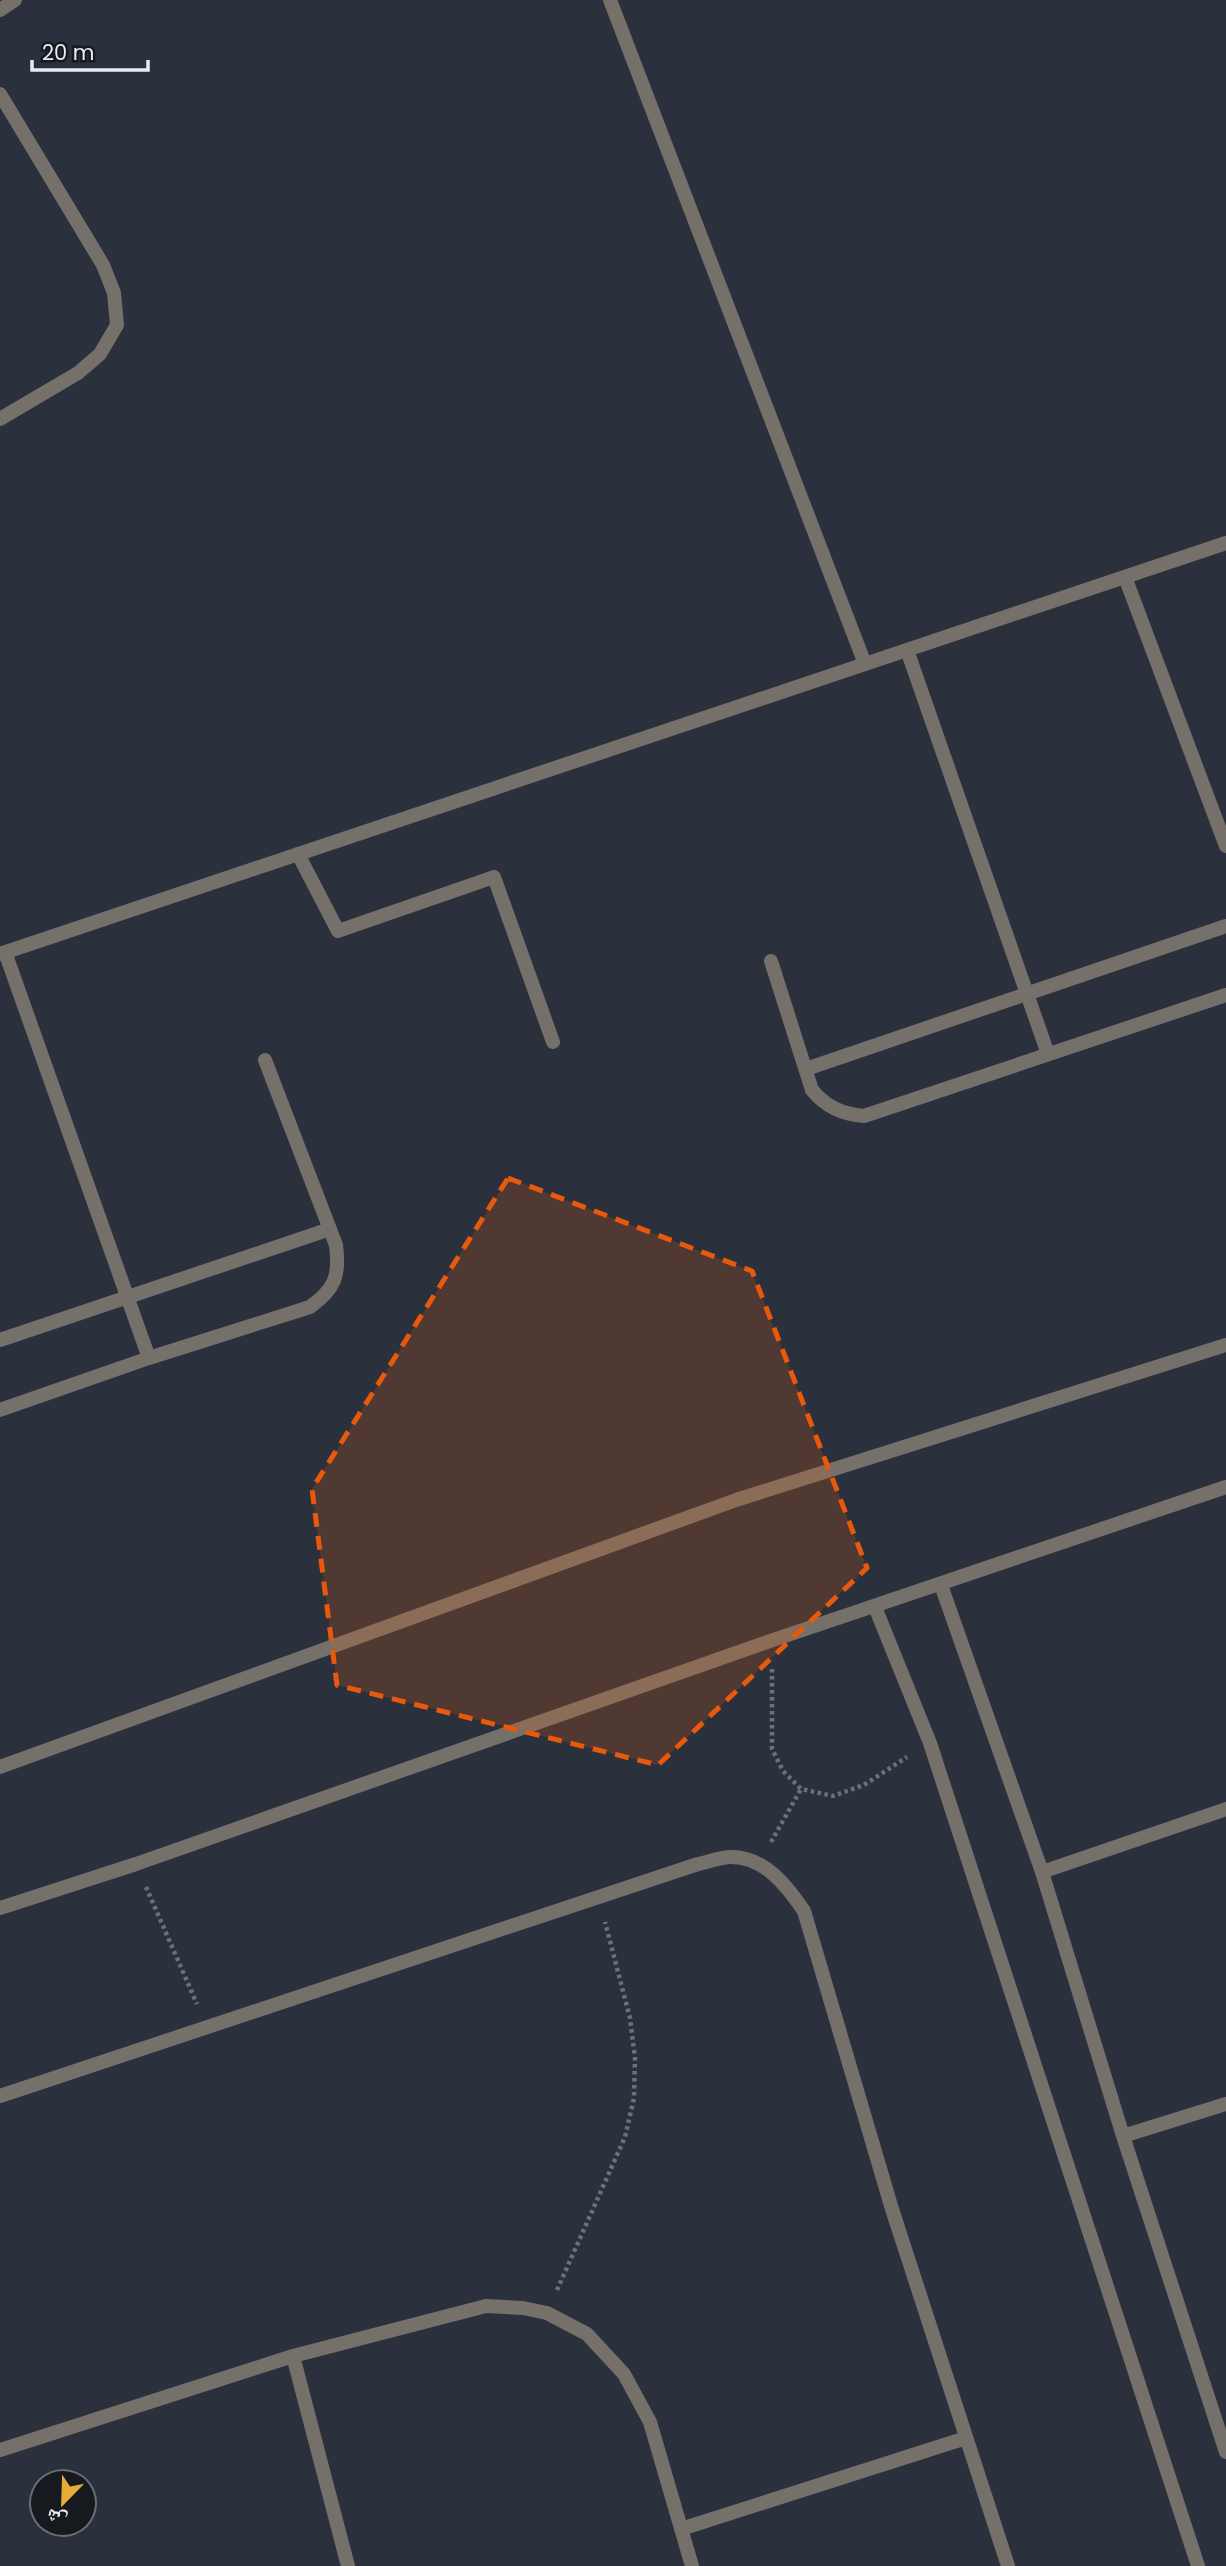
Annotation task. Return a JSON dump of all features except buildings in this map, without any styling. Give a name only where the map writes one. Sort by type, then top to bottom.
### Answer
[{"type":"street","points":[[0,10],[15,0]]},
{"type":"street","points":[[610,0],[865,664]]},
{"type":"street","points":[[0,94],[103,265],[114,293],[117,325],[100,354],[78,373],[0,419]]},
{"type":"street","points":[[149,1359],[3,953],[1226,543]]},
{"type":"street","points":[[1125,577],[1226,846]]},
{"type":"street","points":[[907,650],[1048,1054]]},
{"type":"street","points":[[299,854],[338,931],[494,877],[553,1042]]},
{"type":"street","points":[[806,1069],[1226,926]]},
{"type":"street","points":[[771,961],[812,1090],[826,1104],[851,1115],[864,1116],[1226,995]]},
{"type":"street","points":[[0,1410],[310,1307],[325,1297],[335,1282],[339,1264],[336,1245],[265,1060]]},
{"type":"street","points":[[0,1340],[330,1229]]},
{"type":"street","points":[[0,1766],[736,1500],[1226,1345]]},
{"type":"street","points":[[0,1909],[136,1864],[773,1640],[1226,1487]]},
{"type":"street","points":[[941,1585],[1042,1872],[1123,2136],[1226,2452]]},
{"type":"street","points":[[875,1607],[930,1743],[1198,2566]]},
{"type":"street","points":[[1042,1872],[1226,1809]]},
{"type":"street","points":[[0,2096],[698,1864],[731,1857],[758,1864],[772,1872],[789,1889],[804,1911],[892,2210],[1008,2566]]},
{"type":"street","points":[[1123,2136],[1226,2104]]},
{"type":"street","points":[[0,2450],[293,2356],[486,2306],[523,2308],[547,2313],[587,2334],[624,2374],[650,2422],[692,2566]]},
{"type":"street","points":[[293,2356],[348,2566]]},
{"type":"street","points":[[681,2529],[967,2438]]},
{"type":"path","points":[[773,1640],[772,1749],[783,1771],[802,1788],[833,1796],[864,1785],[930,1743]]},
{"type":"path","points":[[758,1864],[802,1788]]},
{"type":"path","points":[[136,1864],[207,2028]]},
{"type":"path","points":[[547,2313],[625,2137],[634,2098],[635,2058],[630,2018],[599,1898]]},
{"type":"highlighted area","points":[[508,1178],[752,1271],[867,1568],[658,1765],[337,1685],[312,1489]]}]
